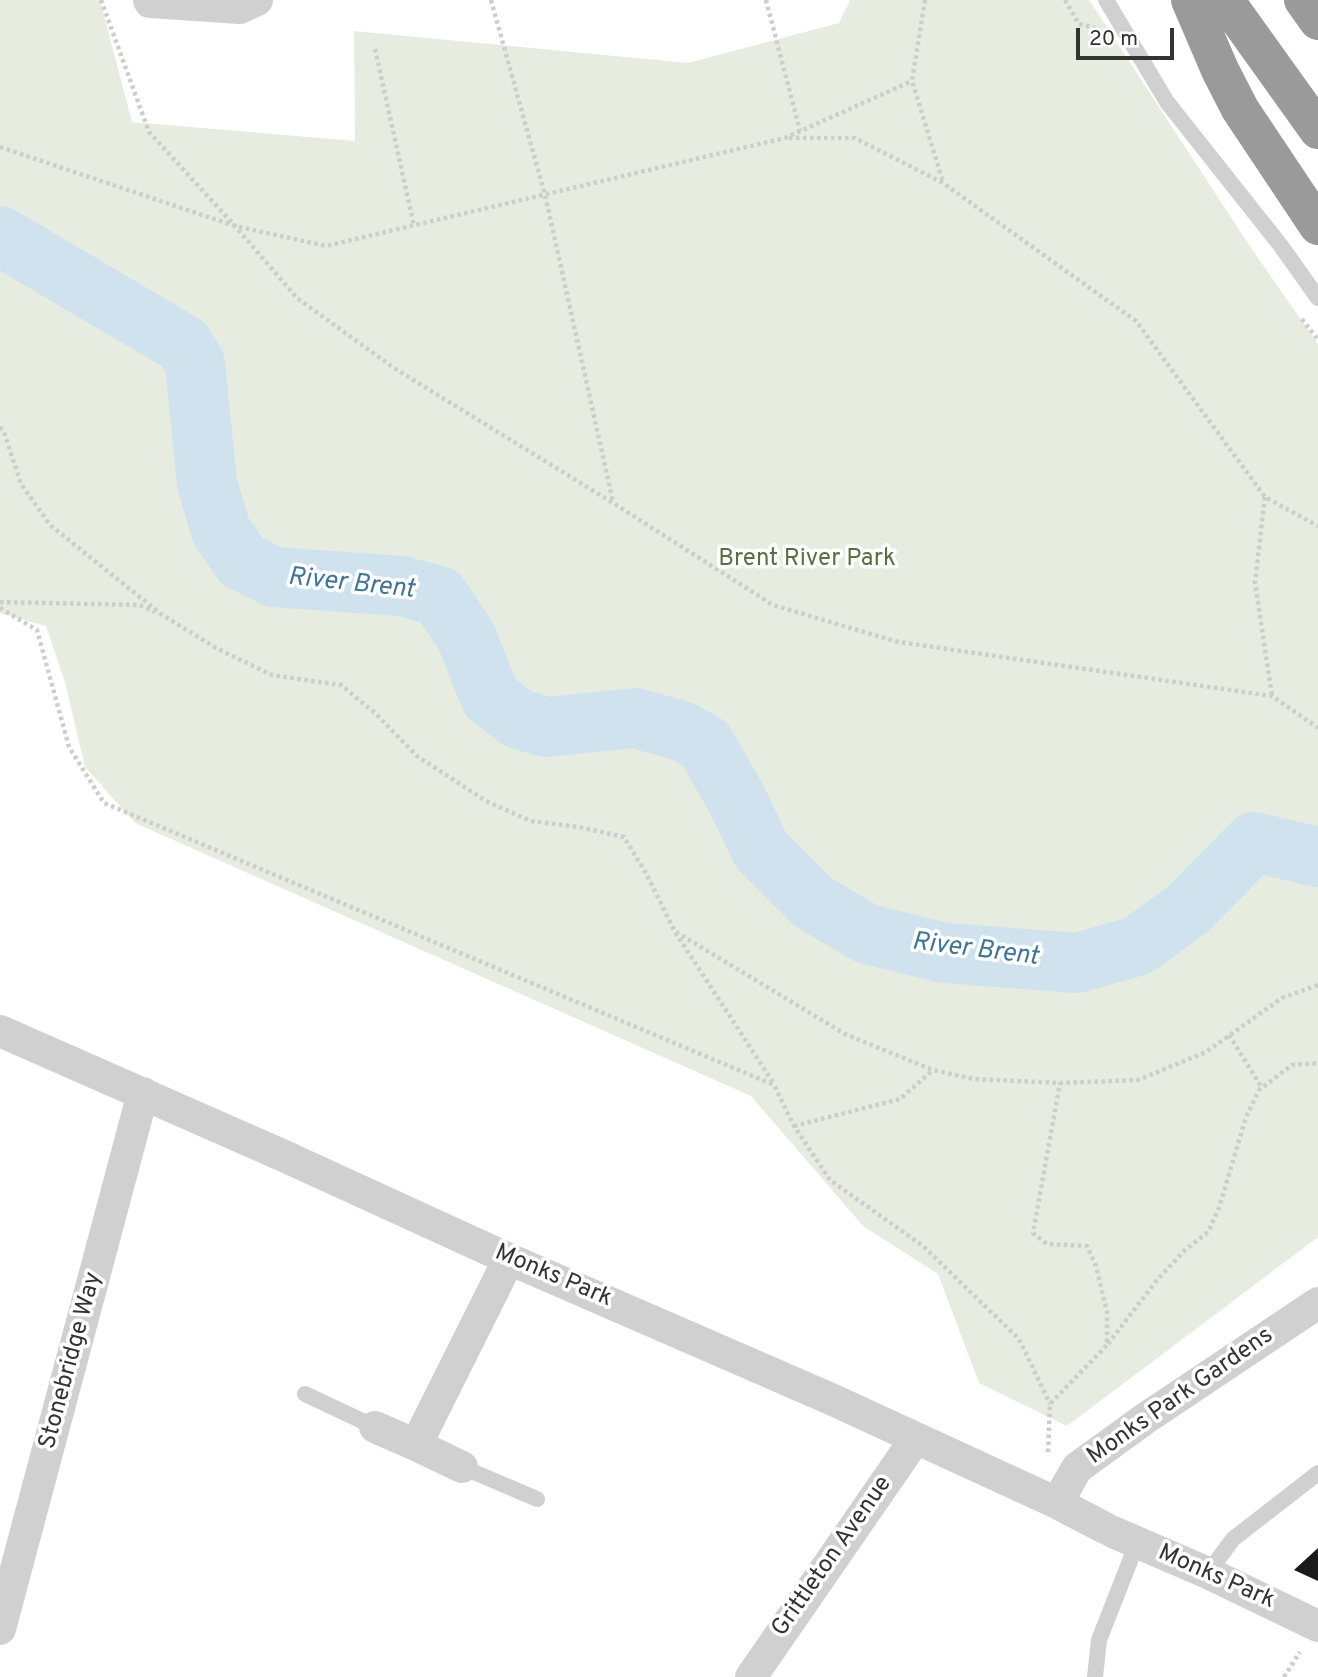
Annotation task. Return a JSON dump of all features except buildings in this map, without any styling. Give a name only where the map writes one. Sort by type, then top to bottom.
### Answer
[{"type":"highway","points":[[1190,0],[1240,109],[1318,226]]},
{"type":"highway","points":[[1225,0],[1318,130]]},
{"type":"highway","points":[[1303,0],[1318,21]]},
{"type":"street","points":[[149,0],[240,9],[257,0]]},
{"type":"street","name":"Monks Park","points":[[0,1031],[916,1438],[1118,1534],[1208,1573],[1313,1635]]},
{"type":"street","name":"Stonebridge Way","points":[[0,1629],[143,1093]]},
{"type":"street","points":[[416,1445],[509,1259]]},
{"type":"street","name":"Monks Park Gardens","points":[[1052,1501],[1077,1468],[1146,1418],[1318,1303]]},
{"type":"street","points":[[375,1427],[462,1467]]},
{"type":"street","name":"Grittleton Avenue","points":[[751,1677],[916,1438]]},
{"type":"lane","points":[[1107,0],[1167,102],[1281,246],[1318,298]]},
{"type":"lane","points":[[305,1394],[375,1427]]},
{"type":"lane","points":[[462,1467],[537,1499]]},
{"type":"lane","points":[[1208,1573],[1233,1539],[1318,1473]]},
{"type":"lane","points":[[1095,1677],[1118,1534]]},
{"type":"path","points":[[101,0],[149,132],[297,298],[394,368],[774,606],[898,642],[1272,696],[1318,728]]},
{"type":"path","points":[[491,0],[545,195],[613,503]]},
{"type":"path","points":[[766,0],[800,132]]},
{"type":"path","points":[[925,0],[912,81],[943,183]]},
{"type":"path","points":[[375,49],[414,226]]},
{"type":"path","points":[[0,147],[235,226],[326,246],[785,138],[912,81]]},
{"type":"path","points":[[785,138],[855,138],[943,183],[1136,321],[1265,497],[1318,526]]},
{"type":"path","points":[[0,427],[5,432],[21,484],[50,525],[161,614],[216,648],[272,675],[341,685],[375,713],[417,756],[486,801],[531,821],[579,827],[624,837],[676,932],[775,1085],[794,1126],[830,1180],[923,1246],[1019,1339],[1050,1404],[1052,1501]]},
{"type":"path","points":[[1265,497],[1255,582],[1272,696]]},
{"type":"path","points":[[0,602],[139,605],[161,614]]},
{"type":"path","points":[[0,608],[37,630],[69,747],[104,803],[775,1085]]},
{"type":"path","points":[[676,932],[845,1034],[933,1070],[974,1079],[1060,1083],[1138,1080],[1206,1052],[1282,998],[1318,985]]},
{"type":"path","points":[[1229,1035],[1262,1088]]},
{"type":"path","points":[[1050,1404],[1107,1345],[1157,1280],[1185,1250],[1208,1232],[1219,1208],[1246,1117],[1262,1088],[1292,1065],[1318,1063]]},
{"type":"path","points":[[794,1126],[900,1099],[933,1070]]},
{"type":"path","points":[[1060,1083],[1033,1233],[1047,1244],[1087,1246],[1096,1266],[1107,1312],[1107,1345]]},
{"type":"path","points":[[1284,1677],[1313,1635]]},
{"type":"green space","name":"Brent River Park","points":[[0,0],[100,0],[132,122],[355,141],[354,31],[688,63],[839,23],[850,0],[1089,0],[1251,248],[1318,344],[1318,1237],[1067,1426],[979,1383],[938,1274],[863,1226],[751,1096],[135,823],[85,767],[65,682],[46,626],[0,613]]},
{"type":"waterway","name":"River Brent","points":[[0,236],[183,344],[195,363],[207,483],[221,531],[242,561],[274,577],[401,586],[439,596],[466,636],[490,697],[518,719],[547,727],[635,718],[682,731],[705,744],[736,798],[761,850],[813,902],[867,934],[945,953],[1077,963],[1137,946],[1187,910],[1254,842],[1318,857]]}]
